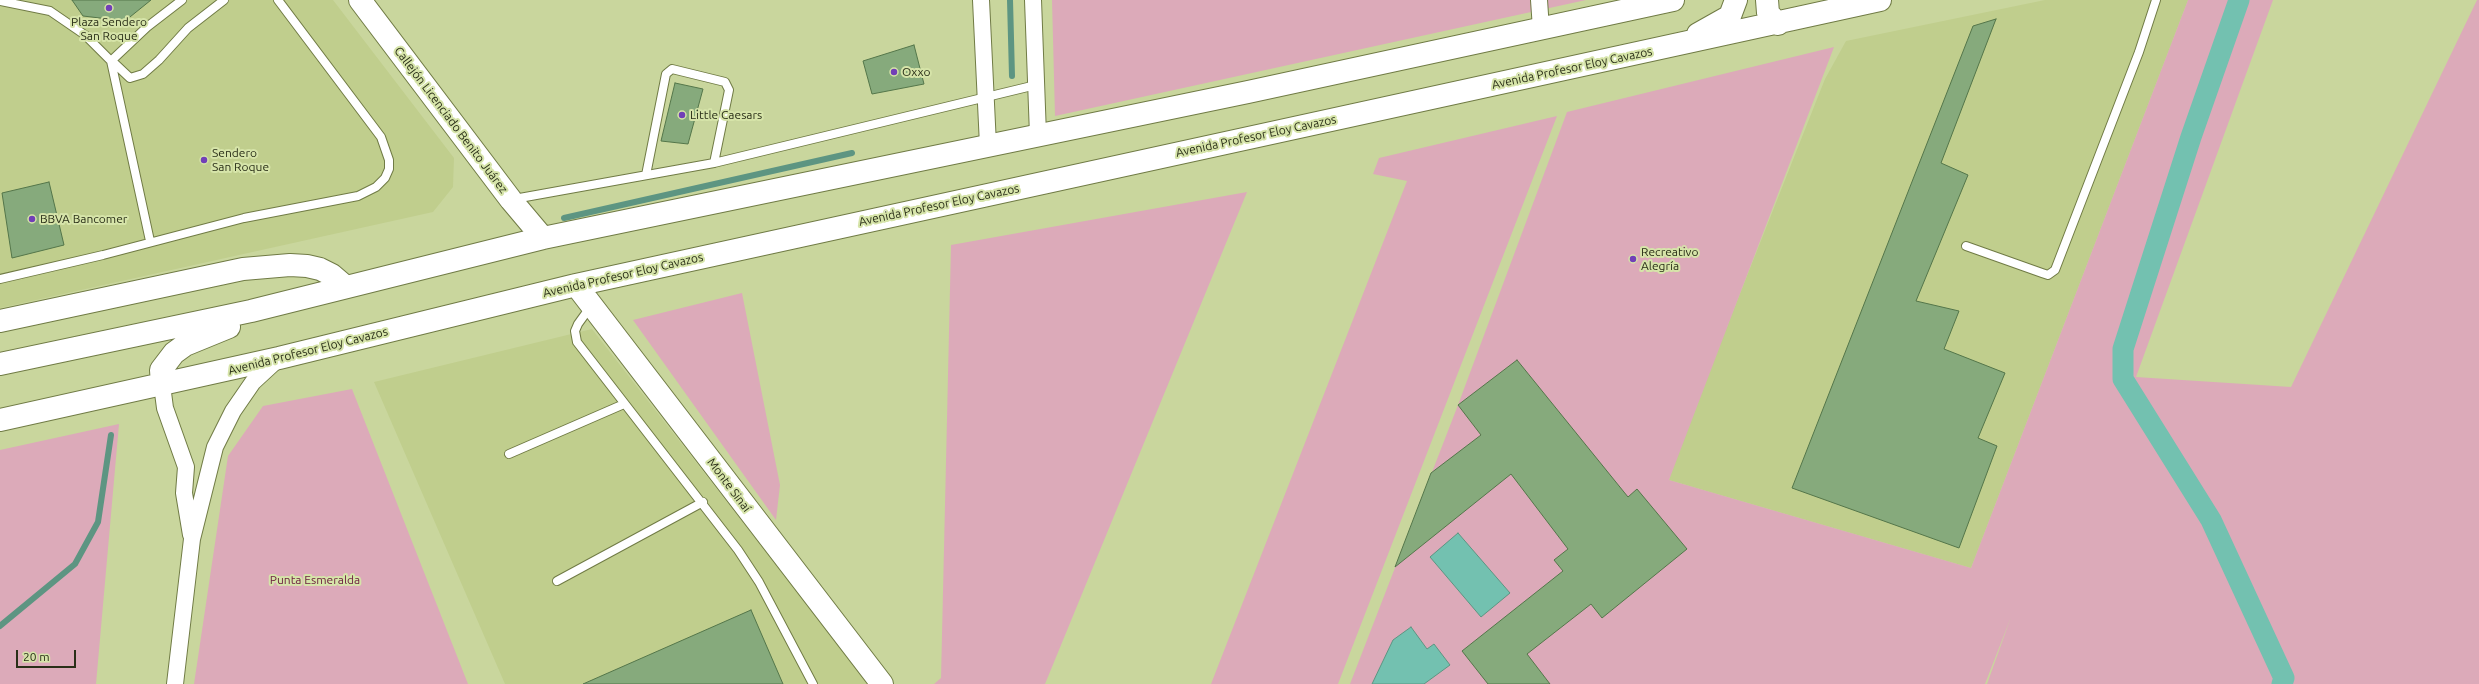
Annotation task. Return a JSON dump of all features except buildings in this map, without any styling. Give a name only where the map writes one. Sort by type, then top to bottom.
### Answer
[{"type":"main road","name":"Callejón Licenciado Benito Juárez","points":[[360,0],[511,200],[543,238]]},
{"type":"main road","points":[[0,364],[251,311],[543,238],[779,191],[988,145],[1673,0]]},
{"type":"main road","points":[[1674,46],[1730,16],[1736,0]]},
{"type":"main road","points":[[1767,0],[1768,13],[1778,24]]},
{"type":"main road","name":"Avenida Profesor Eloy Cavazos","points":[[0,420],[279,358],[576,285],[1778,24],[1880,0]]},
{"type":"main road","points":[[0,321],[243,270],[290,265],[307,266],[320,269],[332,274],[346,287]]},
{"type":"main road","name":"Monte Sinaí","points":[[576,285],[882,684]]},
{"type":"main road","points":[[162,385],[161,370],[174,353],[185,345],[232,326],[251,311]]},
{"type":"street","points":[[981,0],[988,145]]},
{"type":"street","points":[[1033,0],[1038,135]]},
{"type":"street","points":[[1539,0],[1541,29]]},
{"type":"street","points":[[175,684],[192,539],[215,447],[225,427],[253,382],[279,358]]},
{"type":"street","points":[[162,385],[165,408],[186,467],[184,493],[192,539]]},
{"type":"lane","points":[[111,61],[147,27],[182,0]]},
{"type":"lane","points":[[0,1],[50,10],[85,35],[130,78],[143,74],[188,28],[224,0]]},
{"type":"lane","points":[[0,279],[103,255],[150,241],[244,218],[358,196],[376,186],[385,178],[389,169],[389,160],[381,137],[278,0]]},
{"type":"lane","points":[[1966,246],[2048,275],[2055,270],[2139,52],[2156,0]]},
{"type":"lane","points":[[111,61],[150,241]]},
{"type":"lane","points":[[646,176],[666,74],[672,69],[725,82],[729,90],[714,163]]},
{"type":"lane","points":[[511,200],[714,163],[1036,85]]},
{"type":"lane","points":[[591,305],[578,324],[576,337],[624,404],[703,502],[758,582],[814,684]]},
{"type":"lane","points":[[510,454],[624,404]]},
{"type":"lane","points":[[557,580],[703,502]]},
{"type":"shaded area","name":"Sendero San Roque","points":[[0,0],[333,0],[454,158],[453,187],[433,212],[0,308]]},
{"type":"shaded area","points":[[2045,0],[2188,0],[1971,568],[1669,480],[1678,450],[1825,79],[1846,41]]},
{"type":"shaded area","points":[[592,329],[869,684],[505,684],[374,382]]},
{"type":"green space","points":[[1052,0],[1586,0],[1055,116]]},
{"type":"green space","points":[[2188,0],[2273,0],[2136,377],[2291,387],[2477,0],[2479,0],[2479,684],[1987,684],[2011,617],[1985,684],[1350,684],[1458,405],[1567,112],[1834,47],[1669,480],[1971,568]]},
{"type":"green space","points":[[1557,116],[1338,684],[1211,684],[1407,181],[1373,174],[1379,158]]},
{"type":"green space","points":[[1247,192],[1045,684],[934,684],[941,678],[951,245]]},
{"type":"green space","points":[[742,293],[780,485],[776,520],[633,320]]},
{"type":"green space","name":"Punta Esmeralda","points":[[352,389],[468,684],[194,684],[228,456],[263,406]]},
{"type":"green space","points":[[119,424],[96,684],[0,684],[0,450]]},
{"type":"water","points":[[1458,533],[1510,593],[1481,617],[1430,557]]},
{"type":"water","points":[[1411,627],[1427,649],[1434,644],[1450,665],[1424,684],[1372,684],[1393,640]]},
{"type":"waterway","points":[[1010,0],[1012,76]]},
{"type":"waterway","points":[[2239,0],[2191,137],[2123,349],[2123,379],[2211,520],[2284,678],[2282,684]]},
{"type":"waterway","points":[[564,218],[852,153]]},
{"type":"waterway","points":[[0,626],[75,564],[98,522],[111,435]]},
{"type":"place","name":"Plaza Sendero San Roque","points":[[109,8]]},
{"type":"place","name":"Oxxo","points":[[894,72]]},
{"type":"place","name":"Little Caesars","points":[[682,115]]},
{"type":"place","name":"Sendero San Roque","points":[[204,160]]},
{"type":"place","name":"BBVA Bancomer","points":[[32,219]]},
{"type":"place","name":"Recreativo Alegría","points":[[1633,259]]}]
